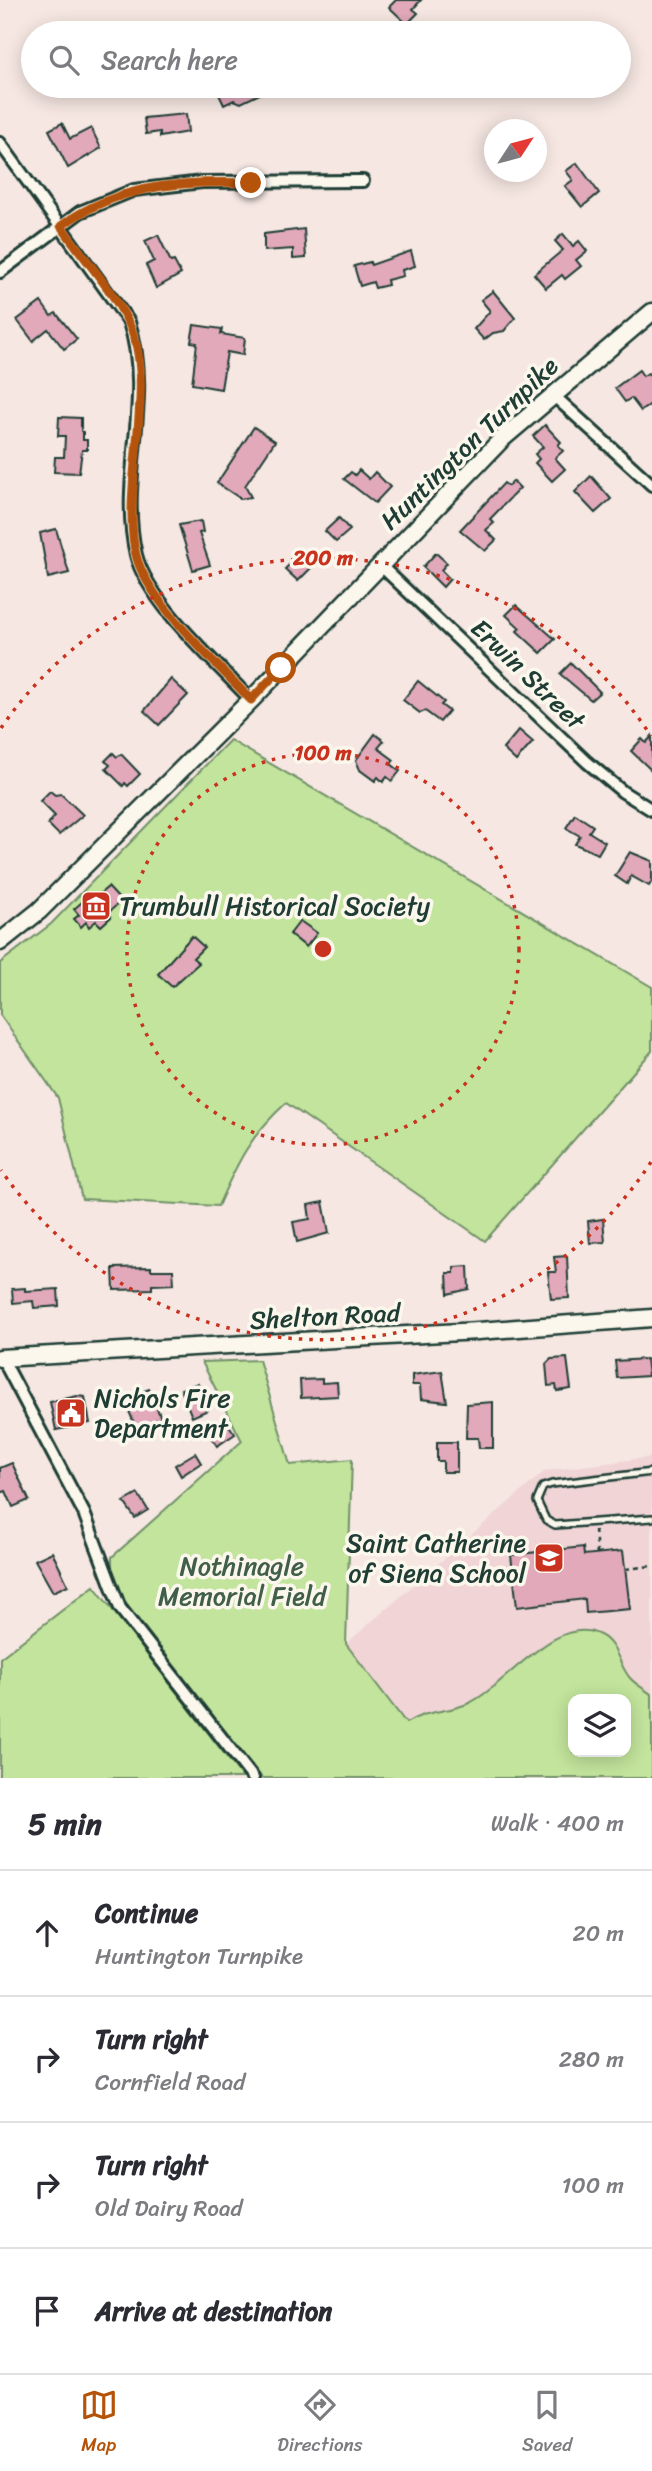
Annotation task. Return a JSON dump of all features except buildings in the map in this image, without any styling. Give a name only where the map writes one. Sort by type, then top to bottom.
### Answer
[{"type":"main road","name":"Huntington Turnpike","points":[[6,936],[49,902],[251,700],[467,473],[552,394],[652,312]]},
{"type":"main road","name":"Shelton Road","points":[[1,1358],[490,1331],[652,1318]]},
{"type":"street","points":[[0,143],[129,322],[136,344],[140,395],[131,516],[136,556],[155,597],[251,700]]},
{"type":"street","points":[[0,272],[61,226],[101,201],[134,190],[202,182],[251,183],[303,179],[363,181]]},
{"type":"street","points":[[552,394],[652,485]]},
{"type":"street","name":"Erwin Street","points":[[379,564],[587,762],[624,792],[652,810]]},
{"type":"street","points":[[1,1358],[84,1513],[120,1608],[253,1778]]},
{"type":"lane","points":[[652,1472],[552,1484],[543,1487],[537,1501],[546,1520],[555,1525],[652,1518]]},
{"type":"path","points":[[595,1530],[597,1554]]},
{"type":"path","points":[[625,1569],[652,1566]]},
{"type":"shaded area","name":"Saint Catherine of Siena School","points":[[652,1457],[652,1708],[631,1701],[631,1694],[568,1694],[568,1713],[406,1723],[346,1644],[545,1471]]},
{"type":"green space","points":[[230,740],[652,987],[652,1051],[485,1241],[286,1103],[246,1150],[218,1206],[82,1199],[58,1098],[0,1015],[0,963],[51,924]]},
{"type":"green space","name":"Nothinagle Memorial Field","points":[[259,1360],[290,1465],[352,1459],[346,1644],[406,1723],[422,1715],[467,1704],[548,1643],[565,1634],[583,1631],[606,1639],[630,1678],[652,1695],[652,1778],[262,1778],[124,1601],[112,1577],[112,1557],[242,1441],[202,1362]]},
{"type":"green space","points":[[94,1586],[243,1778],[0,1778],[0,1658]]},
{"type":"place","name":"Trumbull Historical Society","points":[[96,906]]},
{"type":"place","name":"Nichols Fire Department","points":[[71,1413]]},
{"type":"place","name":"Saint Catherine of Siena School","points":[[549,1558]]},
{"type":"route","points":[[251,183],[202,182],[134,190],[101,201],[61,226],[129,322],[136,344],[140,395],[131,516],[136,556],[155,597],[251,700],[281,668]]}]
